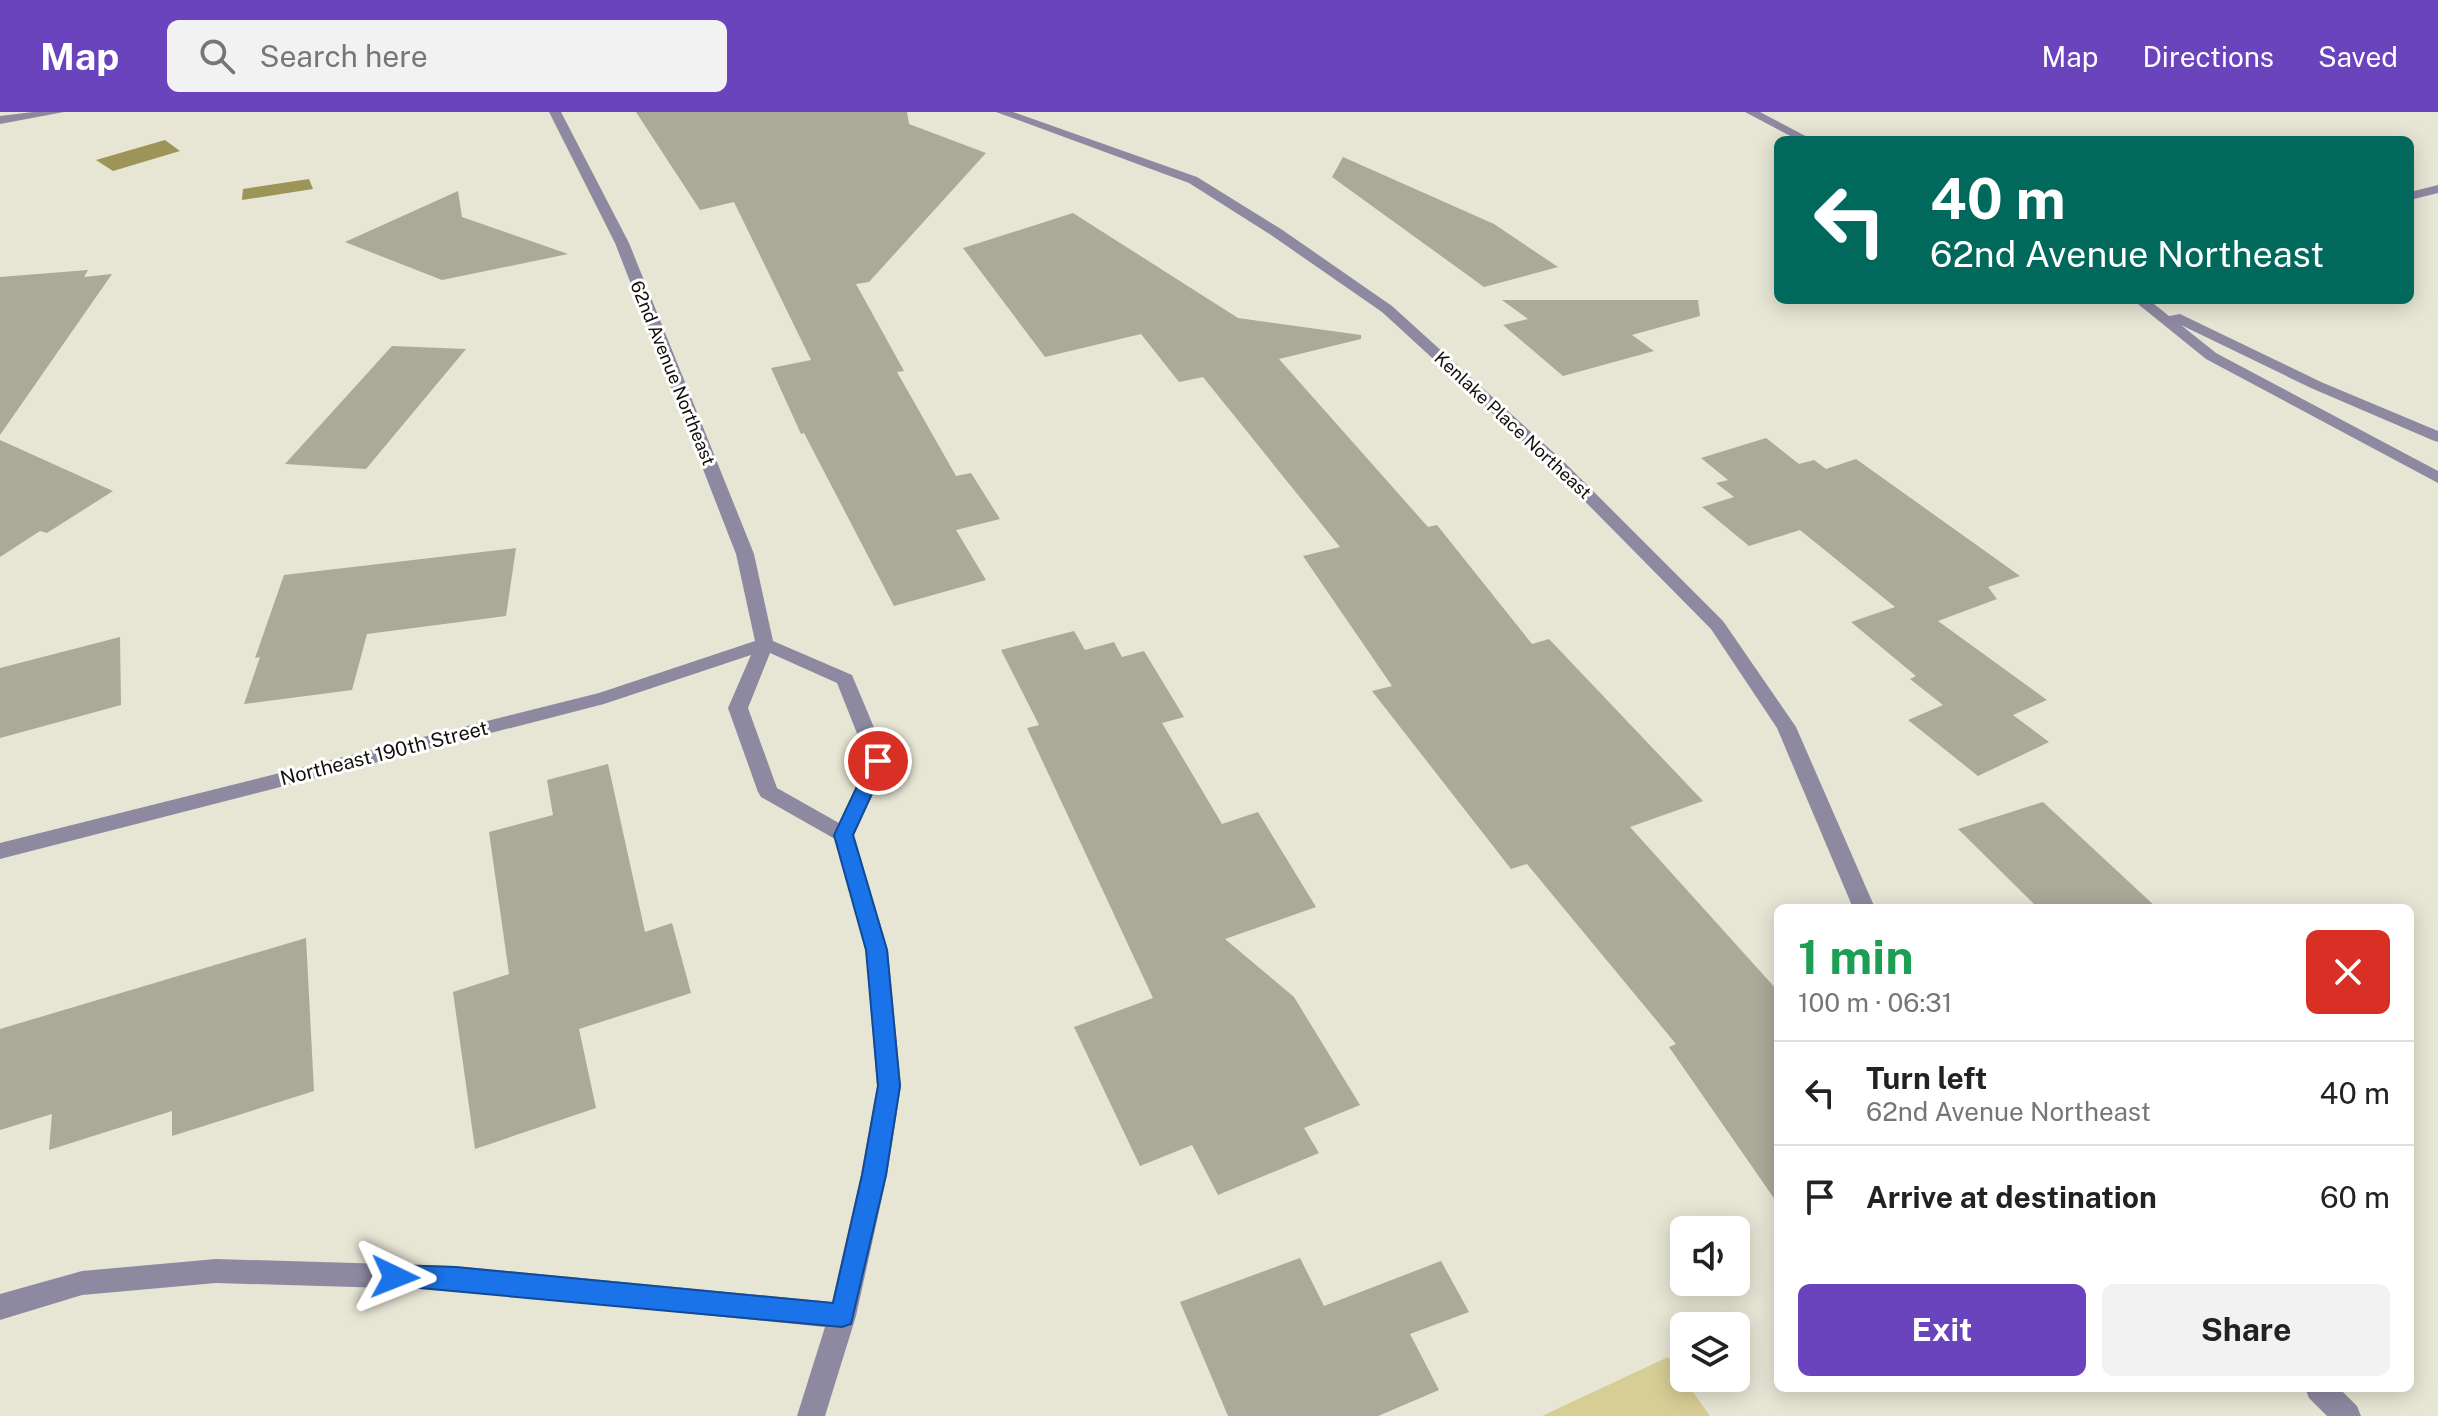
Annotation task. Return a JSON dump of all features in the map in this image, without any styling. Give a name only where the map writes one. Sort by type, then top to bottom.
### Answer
[{"type":"street","points":[[0,120],[58,112]]},
{"type":"street","name":"62nd Avenue Northeast","points":[[555,112],[622,243],[740,539],[765,644]]},
{"type":"street","name":"Kenlake Place Northeast","points":[[1002,112],[1193,180],[1276,232],[1387,309],[1546,453],[1717,625],[1786,727],[1862,904]]},
{"type":"street","points":[[1751,112],[1797,136]]},
{"type":"street","points":[[2414,195],[2438,189]]},
{"type":"street","points":[[2147,304],[2211,356],[2438,478]]},
{"type":"street","points":[[2150,304],[2316,385],[2438,437]]},
{"type":"street","points":[[811,1416],[842,1316],[874,1175],[889,1086],[877,950],[844,835],[878,761],[845,679],[765,644],[738,708],[768,792],[844,835]]},
{"type":"street","name":"Northeast 190th Street","points":[[0,851],[604,698],[765,644]]},
{"type":"street","points":[[0,1307],[82,1283],[216,1271],[455,1278],[842,1316]]},
{"type":"street","points":[[2323,1392],[2347,1416]]},
{"type":"shaded area","points":[[165,140],[180,151],[113,171],[96,160]]},
{"type":"shaded area","points":[[309,179],[313,189],[242,200],[243,189]]},
{"type":"shaded area","points":[[1668,1357],[1670,1392],[1693,1392],[1710,1416],[1542,1416]]},
{"type":"building","points":[[636,112],[907,112],[909,124],[986,153],[869,282],[856,284],[904,371],[897,372],[956,476],[971,473],[1000,519],[956,530],[986,580],[894,606],[804,433],[801,434],[771,368],[811,360],[734,202],[700,210]]},
{"type":"building","points":[[1343,157],[1494,224],[1558,267],[1484,287],[1332,177]]},
{"type":"building","points":[[458,191],[462,217],[568,254],[442,280],[345,242]]},
{"type":"building","points":[[1073,213],[1238,318],[1361,335],[1361,339],[1279,359],[1428,527],[1437,525],[1532,644],[1549,639],[1703,801],[1630,827],[1774,987],[1774,1198],[1669,1047],[1676,1044],[1527,864],[1511,869],[1372,691],[1392,686],[1303,556],[1340,547],[1203,377],[1179,382],[1141,334],[1045,357],[963,248]]},
{"type":"building","points":[[88,270],[84,277],[112,274],[0,435],[0,277]]},
{"type":"building","points":[[1502,300],[1698,300],[1700,316],[1632,335],[1654,351],[1563,376],[1503,325],[1528,319]]},
{"type":"building","points":[[392,346],[466,349],[366,469],[285,464]]},
{"type":"building","points":[[1766,438],[1799,464],[1814,460],[1826,469],[1856,459],[2020,576],[1988,587],[1997,599],[1938,621],[2047,700],[2013,715],[2049,742],[1978,776],[1908,720],[1943,705],[1910,679],[1916,676],[1851,622],[1895,607],[1800,530],[1749,546],[1702,507],[1734,497],[1716,483],[1728,480],[1701,458]]},
{"type":"building","points":[[0,440],[113,491],[47,533],[40,531],[0,557]]},
{"type":"building","points":[[516,548],[506,616],[367,634],[352,690],[244,704],[260,657],[255,658],[284,575]]},
{"type":"building","points":[[1074,631],[1085,650],[1114,642],[1122,657],[1144,651],[1184,717],[1162,723],[1222,824],[1258,812],[1316,907],[1225,939],[1294,997],[1360,1105],[1304,1128],[1319,1153],[1218,1195],[1192,1145],[1140,1166],[1074,1027],[1153,998],[1027,728],[1039,725],[1001,650]]},
{"type":"building","points":[[120,637],[121,705],[0,738],[0,668]]},
{"type":"building","points":[[608,764],[645,932],[672,923],[691,993],[579,1029],[596,1108],[475,1149],[453,992],[509,974],[489,832],[553,815],[547,780]]},
{"type":"building","points":[[2043,802],[2153,904],[2034,904],[1958,829]]},
{"type":"building","points":[[306,938],[314,1091],[172,1136],[172,1111],[49,1150],[52,1114],[0,1130],[0,1029]]},
{"type":"building","points":[[1300,1258],[1324,1306],[1441,1261],[1469,1312],[1410,1334],[1439,1390],[1378,1416],[1228,1416],[1180,1302]]},
{"type":"route","points":[[395,1277],[455,1278],[842,1316],[874,1175],[889,1086],[877,950],[844,835],[878,761]]}]
